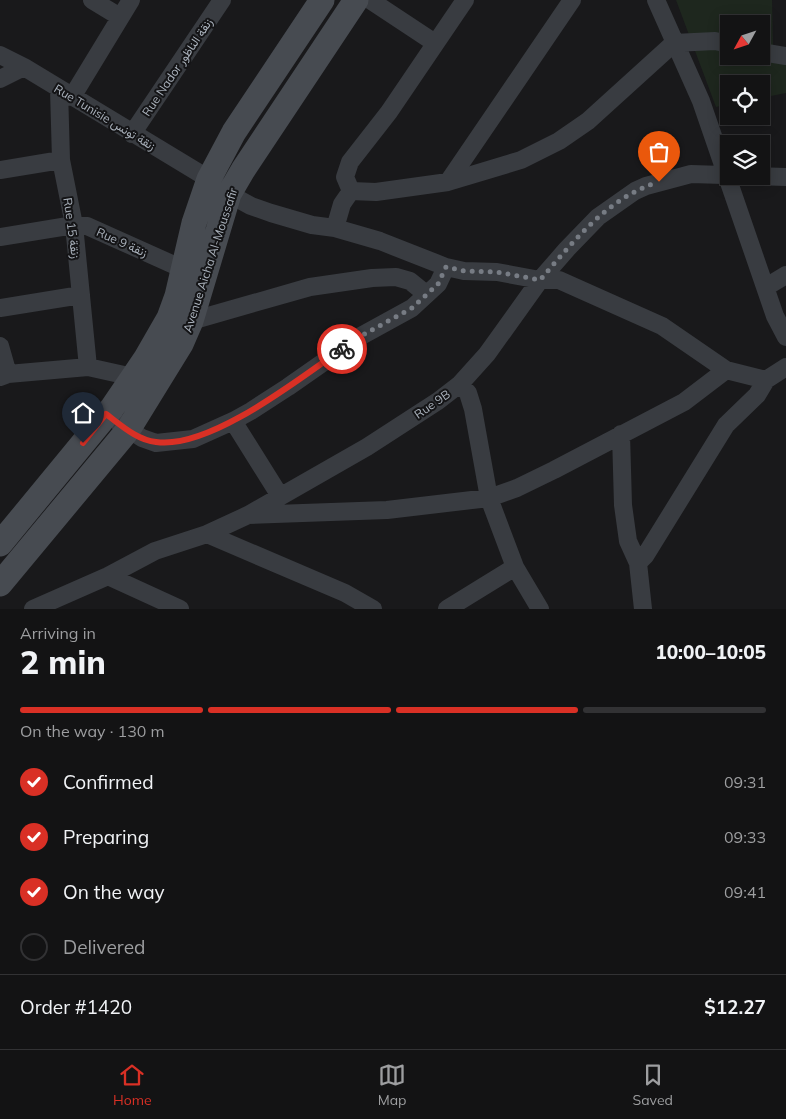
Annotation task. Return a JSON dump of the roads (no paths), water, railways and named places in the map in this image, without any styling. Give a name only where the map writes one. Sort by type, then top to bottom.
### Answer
[{"type":"main road","name":"Avenue Aicha Al-Moussafir","points":[[0,544],[106,414],[146,358],[169,318],[178,296],[194,223],[209,179],[234,132],[322,0]]},
{"type":"main road","name":"Avenue Aicha Al-Moussafir","points":[[0,584],[128,430],[181,344],[191,321],[229,194],[356,0]]},
{"type":"street","points":[[92,0],[120,17]]},
{"type":"street","points":[[65,93],[131,0]]},
{"type":"street","name":"Rue Nador زنقة الناظور","points":[[132,134],[222,0]]},
{"type":"street","points":[[370,0],[435,43]]},
{"type":"street","points":[[351,191],[345,177],[350,162],[389,112],[464,0]]},
{"type":"street","points":[[448,182],[572,0]]},
{"type":"street","points":[[656,0],[701,101],[720,154]]},
{"type":"street","points":[[351,191],[376,192],[448,182],[521,160],[559,141],[588,121],[674,44],[720,42]]},
{"type":"street","points":[[770,53],[786,56]]},
{"type":"street","name":"Rue Tunisie زنقة تونس","points":[[0,55],[24,67],[251,206],[286,219],[335,228],[380,241],[446,267],[464,271],[497,272],[540,280],[559,280],[662,326],[726,370]]},
{"type":"street","points":[[0,79],[24,67]]},
{"type":"street","name":"Rue 15 زنقة","points":[[65,93],[61,160],[74,225],[88,367]]},
{"type":"street","points":[[0,170],[61,160]]},
{"type":"street","name":"Rue 9B","points":[[33,609],[108,576],[156,551],[207,534],[248,515],[366,447],[438,401],[460,384],[487,354],[540,280],[598,218],[635,191],[646,186],[691,174],[720,176]]},
{"type":"street","name":"Rue 9B","points":[[770,177],[786,177]]},
{"type":"street","points":[[731,185],[775,316],[786,338]]},
{"type":"street","points":[[335,228],[342,204],[351,191]]},
{"type":"street","name":"Rue 9 زنقة","points":[[0,237],[74,225],[87,226],[183,268]]},
{"type":"street","points":[[396,277],[404,251]]},
{"type":"street","points":[[106,414],[128,430],[156,443],[193,439],[251,411],[361,336],[412,308],[438,284],[446,267]]},
{"type":"street","points":[[766,287],[786,275]]},
{"type":"street","points":[[191,321],[310,287],[372,278],[396,277],[410,281],[426,294]]},
{"type":"street","points":[[0,308],[80,294]]},
{"type":"street","points":[[0,346],[4,375],[88,367],[133,378]]},
{"type":"street","points":[[638,564],[645,556],[726,425],[757,395],[766,380],[786,367]]},
{"type":"street","points":[[248,515],[387,510],[489,498],[517,488],[684,402],[726,370],[766,380]]},
{"type":"street","points":[[460,384],[468,393],[474,409],[489,498],[515,567],[540,609]]},
{"type":"street","points":[[233,420],[280,496]]},
{"type":"street","points":[[621,434],[623,505],[628,541],[638,564],[643,609]]},
{"type":"street","points":[[207,534],[345,592],[373,609]]},
{"type":"street","points":[[447,609],[515,567]]},
{"type":"street","points":[[108,576],[180,609]]}]
